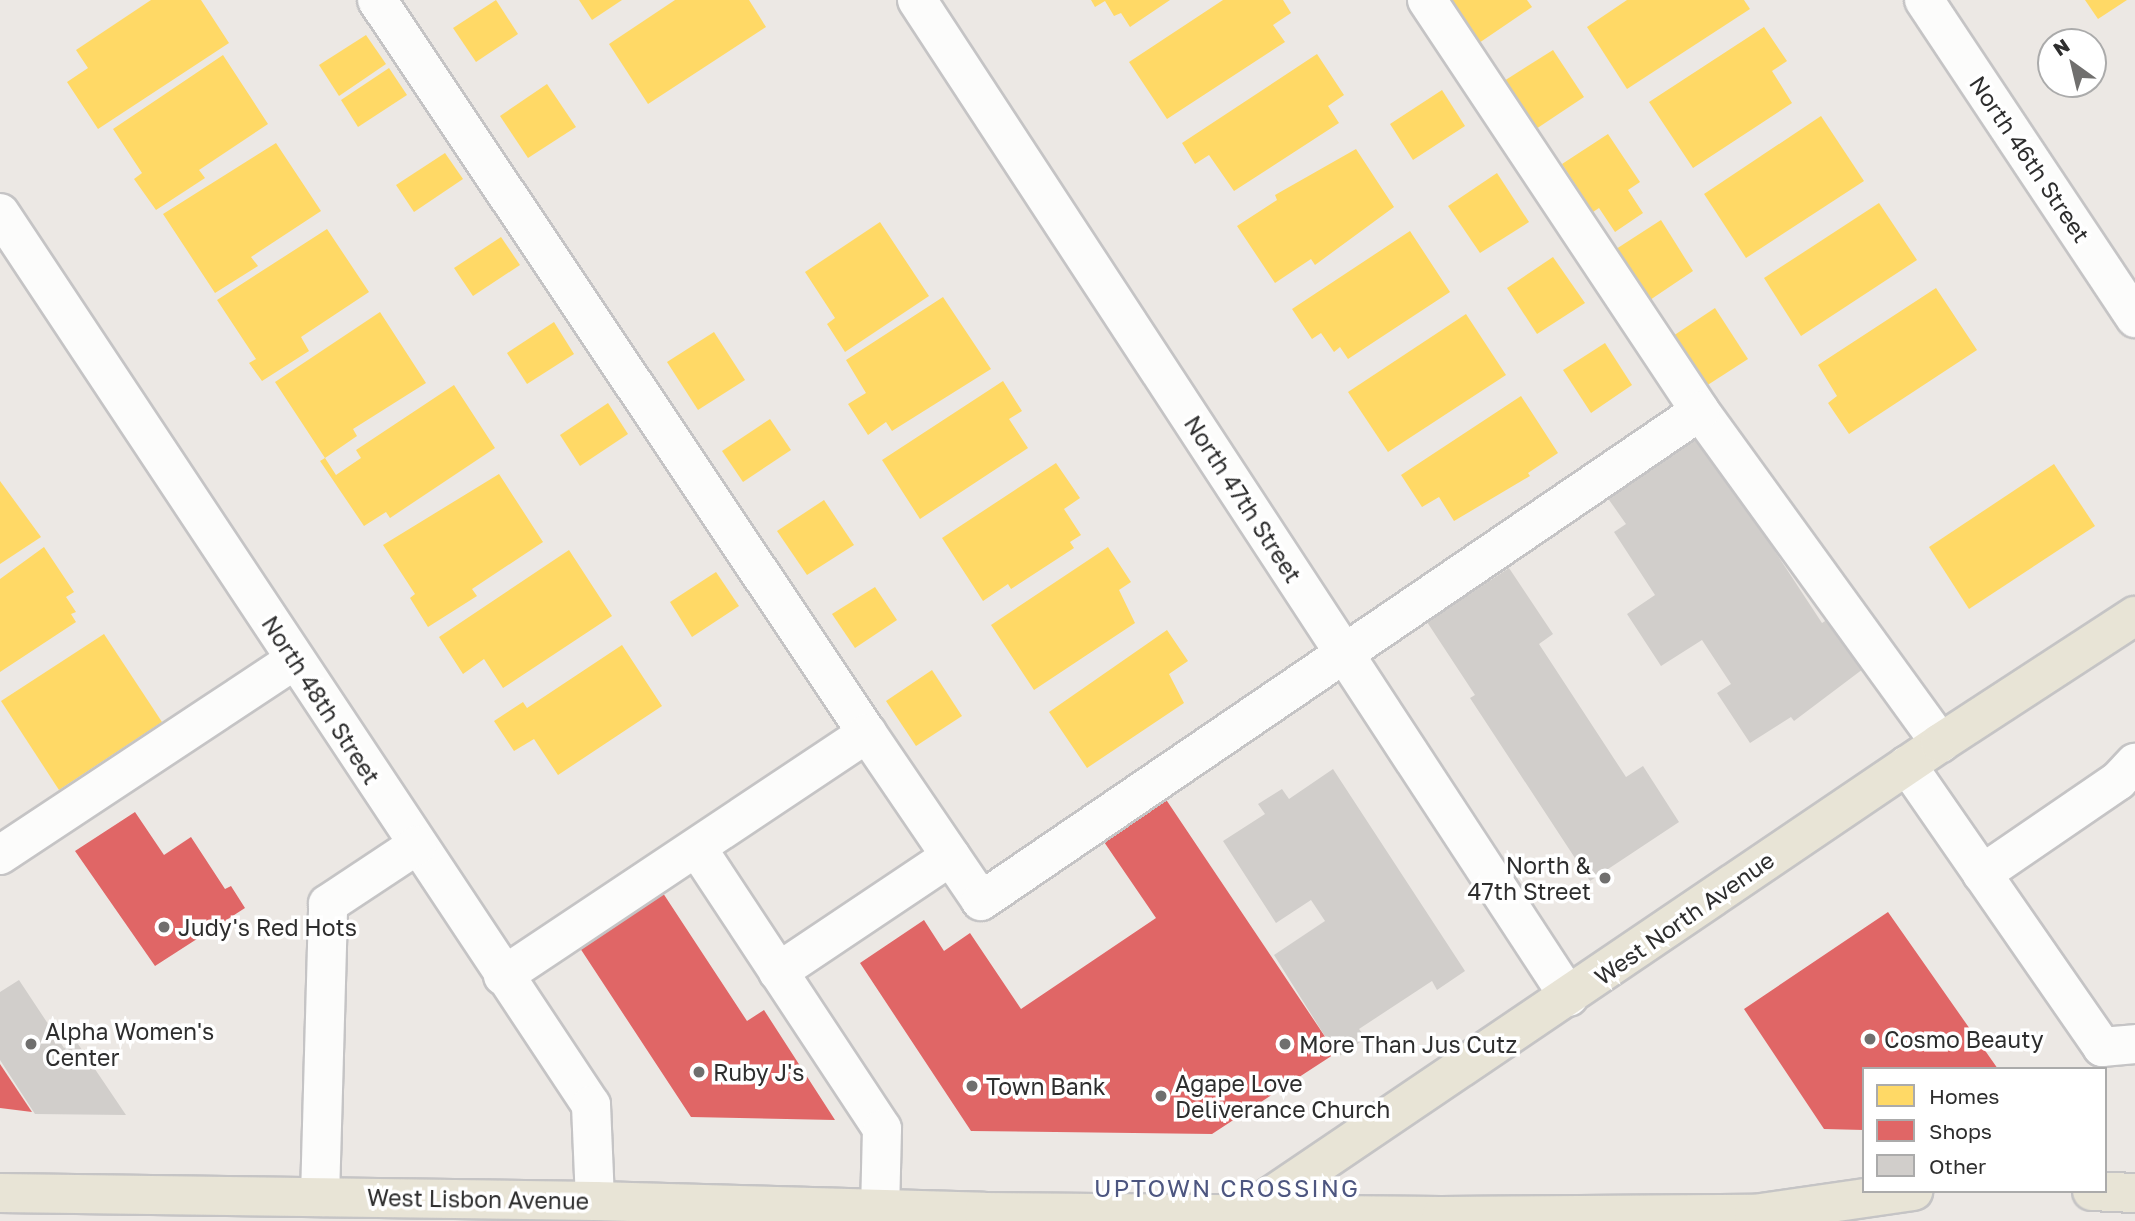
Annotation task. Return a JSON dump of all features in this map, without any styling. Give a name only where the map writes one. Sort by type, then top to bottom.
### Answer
[{"type":"main road","name":"West North Avenue","points":[[1239,1218],[1569,997],[1907,765],[2135,616]]},
{"type":"main road","points":[[2107,1192],[2135,1193]]},
{"type":"main road","name":"West Lisbon Avenue","points":[[0,1193],[595,1201],[1239,1218],[1765,1217],[1902,1193]]},
{"type":"street","points":[[377,0],[981,901],[1700,411]]},
{"type":"street","name":"North 47th Street","points":[[917,0],[1569,997]]},
{"type":"street","points":[[1427,0],[1700,411],[1940,743]]},
{"type":"street","name":"North 46th Street","points":[[1924,0],[2135,318]]},
{"type":"street","name":"North 48th Street","points":[[0,213],[503,976],[591,1105],[595,1201]]},
{"type":"street","points":[[0,855],[295,660]]},
{"type":"street","points":[[503,976],[867,733]]},
{"type":"street","points":[[1907,765],[2102,1047],[2135,1044]]},
{"type":"street","points":[[1982,874],[2129,784]]},
{"type":"street","points":[[320,1197],[328,904],[417,845]]},
{"type":"street","points":[[697,848],[882,1129],[880,1210]]},
{"type":"street","points":[[778,972],[951,856]]},
{"type":"building: Homes","points":[[151,0],[201,0],[229,43],[98,129],[67,82],[88,68],[76,50]]},
{"type":"building: Homes","points":[[496,0],[518,34],[476,62],[453,28]]},
{"type":"building: Homes","points":[[579,0],[622,0],[592,20]]},
{"type":"building: Homes","points":[[675,0],[749,0],[766,27],[648,104],[609,44]]},
{"type":"building: Homes","points":[[1091,0],[1170,0],[1130,27],[1121,13],[1114,16],[1105,1],[1095,7]]},
{"type":"building: Homes","points":[[1223,0],[1283,0],[1291,13],[1273,25],[1285,42],[1167,119],[1129,62]]},
{"type":"building: Homes","points":[[1450,0],[1527,0],[1532,7],[1479,43]]},
{"type":"building: Homes","points":[[1627,0],[1744,0],[1750,9],[1627,89],[1587,27]]},
{"type":"building: Homes","points":[[2085,0],[2127,0],[2098,19]]},
{"type":"building: Homes","points":[[1764,27],[1787,61],[1772,71],[1792,103],[1693,168],[1649,102]]},
{"type":"building: Homes","points":[[366,35],[386,64],[339,96],[319,65]]},
{"type":"building: Homes","points":[[1553,50],[1584,97],[1536,129],[1504,81]]},
{"type":"building: Homes","points":[[1317,54],[1344,95],[1328,106],[1339,123],[1234,191],[1209,155],[1195,164],[1182,143]]},
{"type":"building: Homes","points":[[223,55],[268,124],[199,170],[205,178],[156,210],[134,179],[142,173],[113,129]]},
{"type":"building: Homes","points":[[389,68],[407,95],[358,127],[341,100]]},
{"type":"building: Homes","points":[[547,84],[576,127],[528,158],[500,116]]},
{"type":"building: Homes","points":[[1442,90],[1465,126],[1413,160],[1390,124]]},
{"type":"building: Homes","points":[[1821,116],[1864,181],[1746,258],[1704,194]]},
{"type":"building: Homes","points":[[1608,134],[1640,182],[1628,190],[1643,213],[1615,232],[1599,208],[1593,212],[1562,164]]},
{"type":"building: Homes","points":[[276,143],[321,211],[251,257],[258,266],[215,293],[163,214]]},
{"type":"building: Homes","points":[[1356,149],[1394,207],[1315,265],[1311,259],[1275,283],[1237,226],[1277,200],[1275,195]]},
{"type":"building: Homes","points":[[445,153],[463,179],[414,212],[396,185]]},
{"type":"building: Homes","points":[[1497,173],[1529,222],[1480,253],[1448,206]]},
{"type":"building: Homes","points":[[1879,203],[1917,260],[1801,336],[1764,278]]},
{"type":"building: Homes","points":[[1661,220],[1693,271],[1647,302],[1613,251]]},
{"type":"building: Homes","points":[[880,222],[929,296],[845,352],[827,324],[835,318],[805,272]]},
{"type":"building: Homes","points":[[327,229],[369,292],[301,337],[309,351],[262,381],[249,363],[256,359],[217,300]]},
{"type":"building: Homes","points":[[1410,231],[1450,292],[1348,359],[1340,347],[1334,352],[1321,333],[1312,339],[1292,309]]},
{"type":"building: Homes","points":[[501,237],[520,265],[473,296],[454,268]]},
{"type":"building: Homes","points":[[1553,257],[1585,303],[1537,334],[1507,288]]},
{"type":"building: Homes","points":[[1936,288],[1977,350],[1849,434],[1828,403],[1837,396],[1818,365]]},
{"type":"building: Homes","points":[[943,297],[991,369],[892,431],[886,422],[868,435],[848,404],[866,393],[846,360]]},
{"type":"building: Homes","points":[[1715,308],[1748,359],[1703,388],[1670,338]]},
{"type":"building: Homes","points":[[380,312],[426,383],[353,429],[357,436],[325,458],[275,382]]},
{"type":"building: Homes","points":[[1466,314],[1506,375],[1388,452],[1348,392]]},
{"type":"building: Homes","points":[[554,322],[574,354],[527,384],[507,353]]},
{"type":"building: Homes","points":[[714,332],[745,380],[698,410],[667,362]]},
{"type":"building: Homes","points":[[1605,343],[1632,385],[1591,413],[1563,370]]},
{"type":"building: Homes","points":[[1003,381],[1022,411],[1009,419],[1028,448],[920,519],[882,460]]},
{"type":"building: Homes","points":[[454,385],[495,448],[390,518],[386,512],[364,526],[320,461],[325,458],[336,475],[361,458],[356,450]]},
{"type":"building: Homes","points":[[1521,396],[1558,453],[1528,473],[1530,476],[1454,521],[1439,497],[1422,507],[1401,475]]},
{"type":"building: Homes","points":[[608,403],[628,434],[580,466],[560,435]]},
{"type":"building: Homes","points":[[770,419],[791,450],[743,482],[722,451]]},
{"type":"building: Homes","points":[[1056,463],[1080,498],[1064,509],[1081,535],[1070,542],[1074,548],[1011,589],[1008,584],[983,601],[942,538]]},
{"type":"building: Homes","points":[[2054,464],[2095,526],[1969,609],[1929,547]]},
{"type":"building: Homes","points":[[499,474],[543,542],[472,589],[477,596],[428,627],[410,598],[415,594],[383,545]]},
{"type":"building: Homes","points":[[0,481],[41,537],[0,564]]},
{"type":"building: Homes","points":[[824,500],[854,545],[807,575],[777,531]]},
{"type":"building: Homes","points":[[44,547],[74,592],[66,597],[76,612],[71,614],[76,622],[0,672],[0,579]]},
{"type":"building: Homes","points":[[1108,547],[1131,582],[1119,590],[1135,623],[1034,690],[991,625]]},
{"type":"building: Homes","points":[[569,550],[612,616],[503,688],[484,659],[463,674],[439,637]]},
{"type":"building: Homes","points":[[716,572],[739,606],[692,637],[670,602]]},
{"type":"building: Homes","points":[[875,587],[897,620],[855,648],[832,614]]},
{"type":"building: Homes","points":[[1167,630],[1188,661],[1169,674],[1184,703],[1087,768],[1049,712]]},
{"type":"building: Homes","points":[[104,634],[162,722],[59,790],[1,701]]},
{"type":"building: Homes","points":[[622,645],[662,706],[558,775],[534,739],[514,751],[494,721],[523,702],[527,708]]},
{"type":"building: Homes","points":[[932,670],[962,716],[916,746],[886,701]]},
{"type":"building: Shops","points":[[1165,798],[1336,1053],[1212,1134],[971,1131],[860,963],[924,920],[944,951],[970,933],[1021,1009],[1156,918],[1102,839]]},
{"type":"building: Shops","points":[[135,812],[164,855],[191,837],[225,889],[231,886],[245,908],[155,966],[75,851]]},
{"type":"building: Shops","points":[[659,887],[747,1021],[764,1010],[835,1120],[691,1117],[576,942]]},
{"type":"building: Shops","name":"Cosmo Beauty","points":[[1888,912],[1997,1067],[1862,1067],[1862,1130],[1824,1129],[1744,1009]]},
{"type":"building: Shops","points":[[0,1064],[32,1112],[0,1108]]},
{"type":"building: Other","points":[[1700,437],[1822,623],[1830,618],[1863,669],[1794,721],[1791,717],[1750,743],[1717,693],[1731,684],[1702,640],[1661,666],[1627,614],[1655,595],[1614,532],[1626,524],[1607,497]]},
{"type":"building: Other","points":[[1509,568],[1553,634],[1539,644],[1626,777],[1643,766],[1679,822],[1590,881],[1470,698],[1475,695],[1427,622]]},
{"type":"building: Other","points":[[1333,769],[1465,971],[1437,990],[1432,981],[1359,1029],[1366,1038],[1338,1057],[1274,955],[1325,921],[1311,900],[1276,923],[1223,841],[1265,814],[1258,804],[1282,789],[1289,799]]},
{"type":"building: Other","name":"Alpha Women's Center","points":[[19,980],[64,1048],[76,1041],[126,1115],[35,1114],[0,1060],[0,992]]},
{"type":"place","name":"North & 47th Street","points":[[1605,878]]},
{"type":"place","name":"Judy's Red Hots","points":[[164,927]]},
{"type":"place","name":"Cosmo Beauty","points":[[1870,1039]]},
{"type":"place","name":"Alpha Women's Center","points":[[31,1044]]},
{"type":"place","name":"More Than Jus Cutz","points":[[1285,1044]]},
{"type":"place","name":"Ruby J's","points":[[699,1072]]},
{"type":"place","name":"Town Bank","points":[[972,1086]]},
{"type":"place","name":"Agape Love Deliverance Church","points":[[1161,1096]]},
{"type":"district","name":"UPTOWN CROSSING","points":[[1227,1188]]}]
